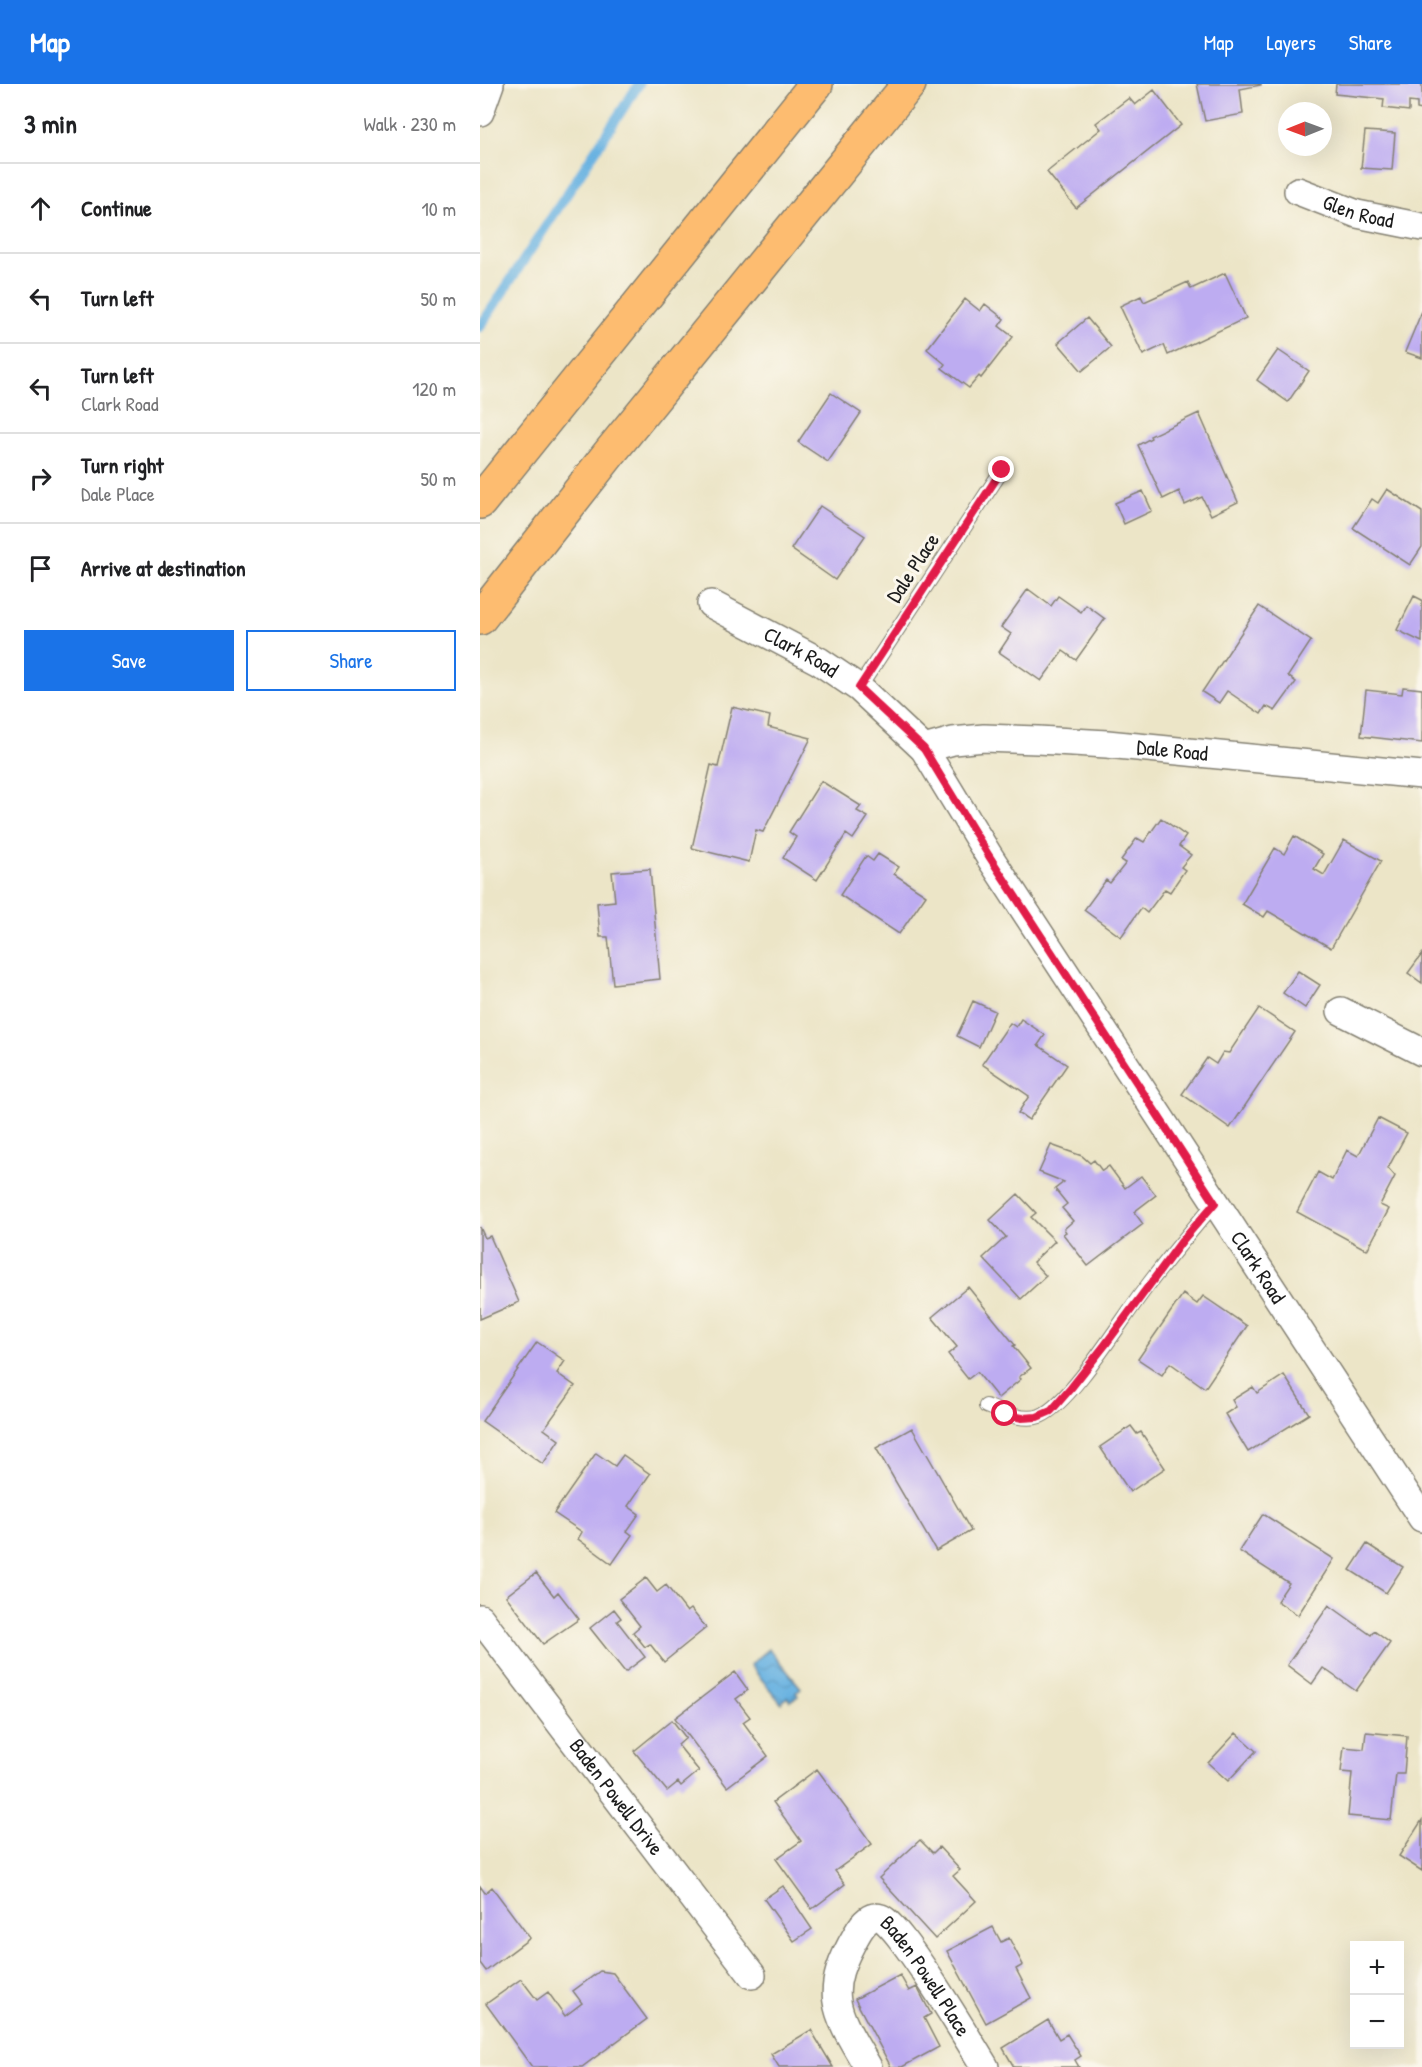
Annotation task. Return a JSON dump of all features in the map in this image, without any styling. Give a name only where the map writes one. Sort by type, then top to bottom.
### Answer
[{"type":"highway","points":[[480,502],[816,84]]},
{"type":"highway","points":[[480,618],[608,455],[909,84]]},
{"type":"street","points":[[480,112],[490,84]]},
{"type":"street","name":"Glen Road","points":[[1298,190],[1357,214],[1422,227]]},
{"type":"street","name":"Clark Road","points":[[711,603],[819,661],[859,688],[924,749],[989,856],[1422,1518]]},
{"type":"street","name":"Dale Road","points":[[924,749],[953,741],[984,738],[1049,740],[1422,775]]},
{"type":"street","points":[[1341,1011],[1422,1052]]},
{"type":"street","name":"Baden Powell Drive","points":[[480,1618],[752,1975]]},
{"type":"street","name":"Baden Powell Place","points":[[868,2067],[840,2018],[836,1999],[837,1979],[846,1952],[860,1927],[874,1917],[886,1921],[910,1950],[985,2067]]},
{"type":"lane","name":"Dale Place","points":[[859,688],[1002,470]]},
{"type":"lane","points":[[986,1406],[1022,1418],[1037,1417],[1051,1411],[1105,1345],[1182,1241],[1215,1203]]},
{"type":"water","points":[[769,1649],[801,1688],[796,1692],[798,1696],[791,1701],[788,1697],[781,1703],[750,1665]]},
{"type":"building","points":[[1197,84],[1261,85],[1240,89],[1243,114],[1205,121]]},
{"type":"building","points":[[1336,84],[1422,84],[1422,110],[1417,109],[1417,103],[1409,102],[1409,111],[1383,108],[1384,99],[1335,94]]},
{"type":"building","points":[[1154,90],[1181,125],[1076,208],[1047,172],[1101,129],[1096,123],[1129,98],[1135,105]]},
{"type":"building","points":[[1365,131],[1395,133],[1392,170],[1361,168]]},
{"type":"building","points":[[1225,273],[1246,318],[1168,355],[1164,345],[1143,355],[1120,306],[1141,296],[1144,302],[1188,282],[1191,289]]},
{"type":"building","points":[[965,299],[980,311],[985,304],[1004,319],[999,326],[1013,337],[981,378],[979,376],[969,388],[942,368],[945,364],[927,349]]},
{"type":"building","points":[[1422,311],[1422,358],[1405,352]]},
{"type":"building","points":[[1087,318],[1111,347],[1082,371],[1058,343]]},
{"type":"building","points":[[1278,350],[1309,371],[1288,402],[1257,380]]},
{"type":"building","points":[[831,393],[861,413],[828,462],[798,442]]},
{"type":"building","points":[[1199,413],[1238,502],[1211,515],[1202,497],[1185,505],[1179,491],[1163,499],[1138,445],[1151,438],[1150,436]]},
{"type":"building","points":[[1387,489],[1422,512],[1422,547],[1410,565],[1353,528],[1372,499],[1378,503]]},
{"type":"building","points":[[1143,491],[1152,511],[1124,524],[1115,503]]},
{"type":"building","points":[[820,506],[865,536],[835,580],[791,549]]},
{"type":"building","points":[[1028,589],[1051,606],[1058,596],[1081,612],[1086,605],[1105,619],[1076,660],[1063,651],[1041,681],[999,652],[1011,634],[1001,627]]},
{"type":"building","points":[[1414,596],[1422,600],[1422,642],[1397,630]]},
{"type":"building","points":[[1259,606],[1311,641],[1288,676],[1296,682],[1275,711],[1266,706],[1261,714],[1227,691],[1219,703],[1202,692]]},
{"type":"building","points":[[1403,687],[1422,689],[1422,743],[1361,736],[1366,690],[1402,694]]},
{"type":"building","points":[[732,707],[770,716],[768,727],[811,738],[763,832],[756,830],[749,862],[692,848],[711,765],[718,767]]},
{"type":"building","points":[[821,781],[861,806],[857,811],[868,817],[853,839],[846,834],[817,880],[783,858],[796,837],[789,832]]},
{"type":"building","points":[[1161,818],[1186,836],[1179,846],[1191,855],[1181,867],[1185,870],[1170,892],[1165,889],[1147,913],[1141,908],[1121,937],[1084,910],[1106,880],[1110,883],[1126,863],[1121,860],[1137,838],[1144,842]]},
{"type":"building","points":[[1294,836],[1323,854],[1314,869],[1324,875],[1344,840],[1381,861],[1331,948],[1268,911],[1264,917],[1242,904],[1275,848],[1284,854]]},
{"type":"building","points":[[878,854],[899,867],[894,874],[926,895],[899,934],[840,895],[866,856],[873,861]]},
{"type":"building","points":[[650,869],[660,979],[613,984],[608,937],[600,937],[597,903],[615,901],[612,872]]},
{"type":"building","points":[[1422,954],[1422,983],[1408,973]]},
{"type":"building","points":[[1298,971],[1320,985],[1305,1008],[1283,993]]},
{"type":"building","points":[[973,1001],[995,1011],[979,1047],[957,1036]]},
{"type":"building","points":[[1259,1008],[1295,1032],[1230,1128],[1182,1094],[1207,1058],[1216,1064],[1223,1052],[1229,1053]]},
{"type":"building","points":[[1021,1019],[1045,1035],[1038,1045],[1067,1065],[1029,1120],[1018,1113],[1029,1096],[982,1064],[1010,1023],[1016,1027]]},
{"type":"building","points":[[1378,1118],[1407,1133],[1388,1168],[1395,1176],[1380,1205],[1389,1209],[1367,1250],[1297,1212],[1318,1172],[1332,1180],[1347,1150],[1358,1156]]},
{"type":"building","points":[[1051,1145],[1082,1156],[1090,1163],[1094,1160],[1102,1171],[1109,1166],[1125,1188],[1141,1176],[1156,1195],[1134,1212],[1143,1224],[1088,1266],[1063,1234],[1066,1232],[1064,1229],[1073,1221],[1062,1208],[1067,1204],[1055,1189],[1064,1182],[1039,1172]]},
{"type":"building","points":[[1018,1194],[1036,1213],[1031,1217],[1055,1241],[1033,1262],[1046,1276],[1021,1299],[983,1258],[1006,1237],[990,1220]]},
{"type":"building","points":[[480,1227],[485,1238],[490,1236],[519,1302],[480,1319]]},
{"type":"building","points":[[968,1287],[1031,1368],[998,1398],[977,1372],[968,1379],[948,1354],[957,1347],[932,1317]]},
{"type":"building","points":[[1183,1294],[1197,1304],[1203,1296],[1247,1326],[1205,1388],[1170,1363],[1162,1375],[1138,1359]]},
{"type":"building","points":[[537,1342],[565,1361],[557,1373],[575,1386],[544,1429],[559,1440],[543,1464],[482,1421]]},
{"type":"building","points":[[1284,1375],[1309,1414],[1248,1452],[1225,1414],[1236,1407],[1232,1400],[1253,1387],[1257,1393]]},
{"type":"building","points":[[1131,1426],[1137,1434],[1141,1432],[1165,1468],[1130,1492],[1100,1447]]},
{"type":"building","points":[[912,1428],[971,1531],[936,1551],[876,1448]]},
{"type":"building","points":[[596,1453],[615,1466],[623,1455],[650,1474],[628,1506],[639,1514],[627,1531],[632,1535],[612,1564],[578,1539],[582,1532],[554,1513]]},
{"type":"building","points":[[1263,1514],[1334,1559],[1298,1615],[1277,1601],[1289,1583],[1239,1551]]},
{"type":"building","points":[[1367,1544],[1403,1567],[1386,1593],[1350,1570]]},
{"type":"building","points":[[536,1573],[554,1596],[558,1592],[579,1619],[543,1644],[506,1596]]},
{"type":"building","points":[[646,1578],[657,1592],[666,1585],[687,1612],[691,1609],[706,1628],[664,1662],[650,1644],[645,1647],[633,1632],[640,1626],[619,1599]]},
{"type":"building","points":[[1329,1605],[1371,1635],[1374,1631],[1390,1643],[1356,1691],[1323,1668],[1312,1684],[1287,1665]]},
{"type":"building","points":[[614,1609],[621,1618],[617,1621],[645,1657],[625,1672],[590,1628]]},
{"type":"building","points":[[735,1672],[748,1690],[736,1699],[750,1717],[743,1722],[768,1756],[727,1787],[675,1718]]},
{"type":"building","points":[[672,1720],[686,1738],[678,1745],[699,1771],[681,1786],[678,1782],[667,1791],[634,1751]]},
{"type":"building","points":[[1366,1732],[1407,1736],[1404,1774],[1396,1774],[1391,1820],[1348,1816],[1352,1773],[1341,1772],[1344,1747],[1364,1749]]},
{"type":"building","points":[[1236,1733],[1256,1751],[1228,1781],[1208,1763]]},
{"type":"building","points":[[817,1769],[872,1844],[835,1871],[845,1884],[812,1909],[776,1859],[801,1841],[773,1802]]},
{"type":"building","points":[[1422,1820],[1422,1871],[1399,1856]]},
{"type":"building","points":[[920,1840],[933,1853],[939,1847],[960,1870],[953,1876],[976,1901],[935,1939],[879,1878]]},
{"type":"building","points":[[480,1886],[485,1893],[492,1887],[530,1938],[486,1971],[480,1963]]},
{"type":"building","points":[[783,1886],[812,1929],[794,1941],[764,1899]]},
{"type":"building","points":[[993,1927],[1001,1942],[1009,1938],[1023,1965],[1016,1969],[1031,1998],[986,2023],[947,1951]]},
{"type":"building","points":[[600,1971],[613,1973],[647,2019],[582,2067],[532,2067],[486,2004],[521,1979],[537,2000],[548,1992],[565,2016],[582,2003],[573,1991]]},
{"type":"building","points":[[900,1975],[909,1991],[917,1987],[931,2014],[924,2018],[939,2047],[902,2067],[891,2067],[855,1999]]},
{"type":"building","points":[[1048,2020],[1059,2039],[1067,2034],[1081,2056],[1075,2060],[1079,2067],[1014,2067],[1003,2048]]},
{"type":"building","points":[[811,2030],[833,2067],[779,2067],[771,2054]]},
{"type":"waterway","points":[[480,327],[639,84]]},
{"type":"route","points":[[1002,470],[859,688],[924,749],[989,856],[1215,1203],[1182,1241],[1105,1345],[1051,1411],[1037,1417],[1022,1418],[1005,1414]]}]
